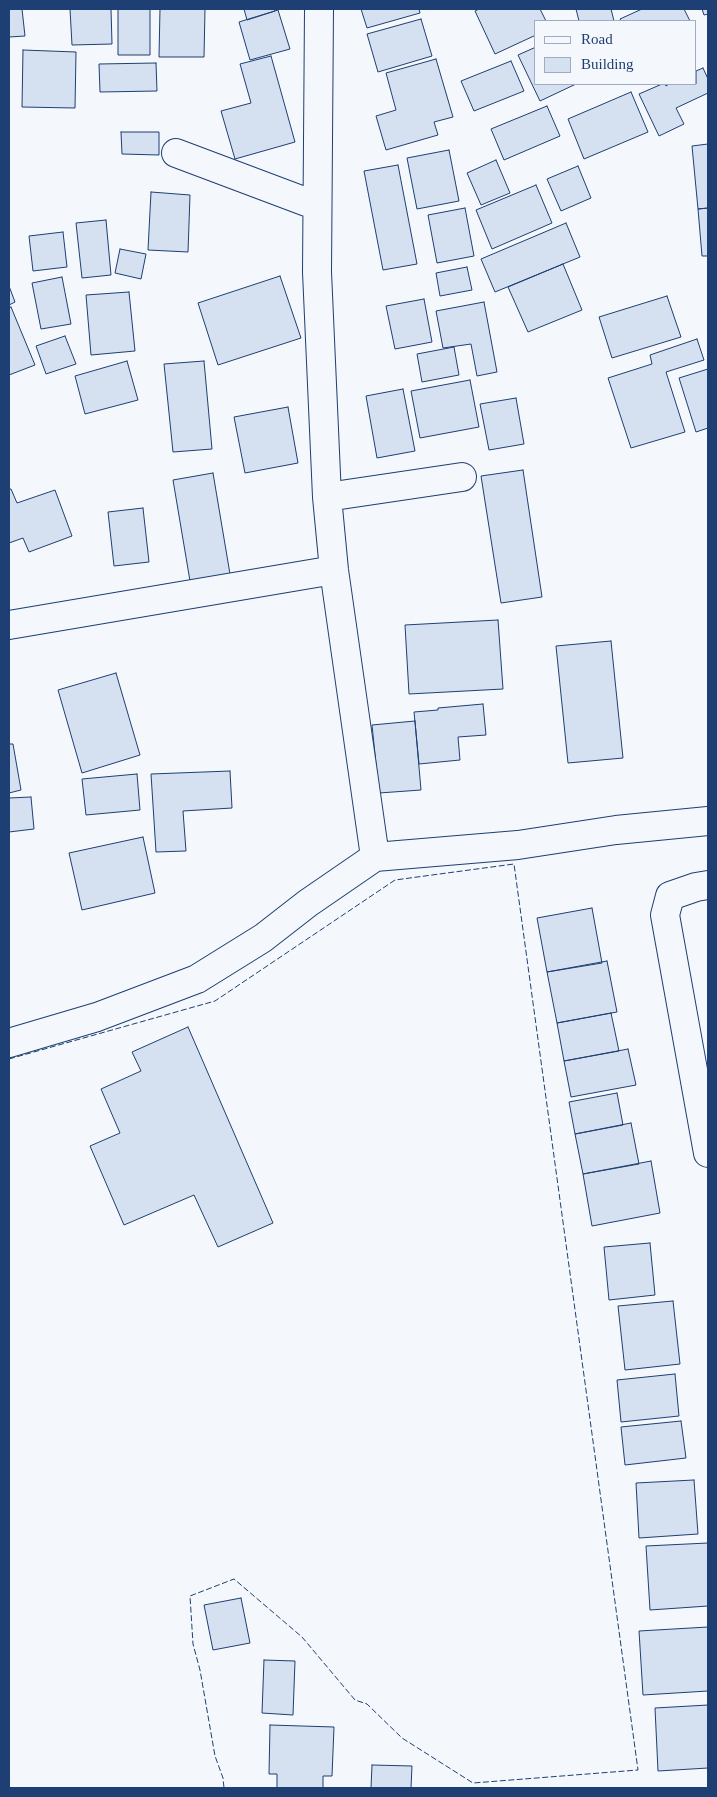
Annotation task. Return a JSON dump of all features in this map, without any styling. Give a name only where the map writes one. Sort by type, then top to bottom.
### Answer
[{"type":"street","points":[[319,9],[317,272],[327,497],[334,570],[375,857]]},
{"type":"street","points":[[176,153],[317,206]]},
{"type":"street","points":[[327,497],[462,477]]},
{"type":"street","points":[[9,626],[334,570]]},
{"type":"street","points":[[9,1043],[97,1017],[197,979],[263,938],[308,903],[375,857],[518,845],[616,830],[708,822]]},
{"type":"street","points":[[708,885],[670,896],[665,915],[708,1153]]},
{"type":"building","points":[[9,9],[22,9],[25,36],[9,37]]},
{"type":"building","points":[[70,9],[111,9],[112,44],[72,45]]},
{"type":"building","points":[[118,9],[150,9],[150,55],[118,55]]},
{"type":"building","points":[[160,9],[205,9],[204,57],[159,57]]},
{"type":"building","points":[[244,9],[274,9],[275,11],[247,20]]},
{"type":"building","points":[[361,9],[419,9],[420,13],[367,28]]},
{"type":"building","points":[[479,9],[540,9],[546,20],[534,20],[534,36],[495,54],[475,11]]},
{"type":"building","points":[[576,9],[611,9],[614,20],[579,20]]},
{"type":"building","points":[[642,9],[684,9],[690,20],[620,20]]},
{"type":"building","points":[[702,9],[708,9],[708,14],[704,15]]},
{"type":"building","points":[[278,10],[290,49],[250,60],[239,22]]},
{"type":"building","points":[[421,19],[432,56],[378,72],[367,34]]},
{"type":"building","points":[[534,48],[534,85],[574,85],[540,101],[518,55]]},
{"type":"building","points":[[23,50],[76,52],[75,108],[22,107]]},
{"type":"building","points":[[271,56],[295,142],[235,159],[221,111],[251,103],[240,64]]},
{"type":"building","points":[[436,59],[453,117],[434,122],[438,135],[386,150],[376,116],[396,110],[386,73]]},
{"type":"building","points":[[511,61],[524,91],[474,111],[461,81]]},
{"type":"building","points":[[156,63],[157,91],[100,92],[99,64]]},
{"type":"building","points":[[703,68],[708,79],[708,93],[676,108],[684,124],[659,136],[639,94],[660,85],[697,85],[697,71]]},
{"type":"building","points":[[631,92],[648,132],[584,159],[568,119]]},
{"type":"building","points":[[547,106],[560,136],[504,160],[491,129]]},
{"type":"building","points":[[121,132],[159,132],[159,155],[122,154]]},
{"type":"building","points":[[708,144],[708,208],[698,209],[692,146]]},
{"type":"building","points":[[449,150],[459,201],[417,209],[407,158]]},
{"type":"building","points":[[496,160],[510,193],[481,205],[467,173]]},
{"type":"building","points":[[398,165],[417,264],[383,270],[364,171]]},
{"type":"building","points":[[578,166],[591,198],[561,211],[547,179]]},
{"type":"building","points":[[536,185],[552,223],[492,249],[476,210]]},
{"type":"building","points":[[151,192],[190,195],[188,252],[148,250]]},
{"type":"building","points":[[465,208],[474,256],[437,263],[428,215]]},
{"type":"building","points":[[708,208],[708,256],[702,256],[698,209]]},
{"type":"building","points":[[106,220],[111,275],[82,278],[76,223]]},
{"type":"building","points":[[566,223],[580,257],[495,292],[481,259]]},
{"type":"building","points":[[63,232],[67,267],[33,271],[29,236]]},
{"type":"building","points":[[120,249],[146,254],[141,279],[115,273]]},
{"type":"building","points":[[563,264],[582,310],[528,332],[508,287]]},
{"type":"building","points":[[467,267],[472,290],[440,296],[436,273]]},
{"type":"building","points":[[280,276],[301,338],[218,365],[198,303]]},
{"type":"building","points":[[62,277],[71,324],[41,329],[32,283]]},
{"type":"building","points":[[9,286],[15,302],[9,305]]},
{"type":"building","points":[[129,292],[135,351],[91,355],[86,295]]},
{"type":"building","points":[[667,296],[681,337],[612,358],[599,317]]},
{"type":"building","points":[[424,299],[432,342],[395,349],[386,306]]},
{"type":"building","points":[[484,302],[497,372],[477,376],[471,344],[443,348],[436,311]]},
{"type":"building","points":[[11,307],[35,365],[9,375],[9,308]]},
{"type":"building","points":[[65,336],[76,364],[46,374],[36,346]]},
{"type":"building","points":[[697,339],[704,360],[666,372],[685,432],[631,448],[608,378],[652,364],[650,355]]},
{"type":"building","points":[[454,347],[459,375],[422,382],[417,354]]},
{"type":"building","points":[[127,361],[138,400],[85,414],[75,376]]},
{"type":"building","points":[[204,361],[212,449],[173,452],[164,364]]},
{"type":"building","points":[[708,369],[708,428],[696,432],[679,378]]},
{"type":"building","points":[[470,380],[479,427],[420,438],[411,391]]},
{"type":"building","points":[[403,389],[415,451],[377,458],[366,396]]},
{"type":"building","points":[[516,398],[524,444],[489,450],[480,404]]},
{"type":"building","points":[[288,407],[298,463],[245,473],[234,417]]},
{"type":"building","points":[[523,470],[542,597],[501,603],[481,476]]},
{"type":"building","points":[[213,473],[230,574],[190,581],[173,480]]},
{"type":"building","points":[[9,489],[11,489],[17,503],[55,490],[72,536],[29,552],[23,538],[9,543]]},
{"type":"building","points":[[143,508],[149,562],[114,566],[108,512]]},
{"type":"building","points":[[498,620],[503,689],[409,694],[405,625]]},
{"type":"building","points":[[611,641],[623,758],[568,763],[556,646]]},
{"type":"building","points":[[116,673],[140,755],[82,773],[58,690]]},
{"type":"building","points":[[483,704],[486,735],[458,737],[460,760],[419,764],[414,712]]},
{"type":"building","points":[[415,721],[421,790],[379,793],[372,725]]},
{"type":"building","points":[[9,744],[13,744],[21,790],[9,793]]},
{"type":"building","points":[[230,771],[232,808],[183,811],[186,851],[156,852],[151,774]]},
{"type":"building","points":[[137,774],[140,810],[86,815],[82,779]]},
{"type":"building","points":[[31,797],[34,829],[9,832],[9,798]]},
{"type":"building","points":[[143,837],[155,893],[82,910],[69,853]]},
{"type":"building","points":[[592,908],[602,963],[547,972],[537,918]]},
{"type":"building","points":[[607,961],[617,1012],[557,1023],[547,972]]},
{"type":"building","points":[[611,1013],[619,1051],[564,1061],[557,1023]]},
{"type":"building","points":[[188,1027],[273,1223],[218,1247],[194,1195],[124,1225],[90,1146],[120,1133],[101,1089],[141,1071],[132,1052]]},
{"type":"building","points":[[628,1049],[636,1085],[571,1097],[564,1061]]},
{"type":"building","points":[[617,1093],[623,1125],[575,1134],[569,1102]]},
{"type":"building","points":[[631,1123],[639,1164],[583,1174],[575,1134]]},
{"type":"building","points":[[651,1161],[660,1213],[592,1226],[583,1174]]},
{"type":"building","points":[[650,1243],[655,1295],[609,1300],[604,1247]]},
{"type":"building","points":[[673,1301],[680,1364],[625,1370],[618,1306]]},
{"type":"building","points":[[675,1374],[679,1416],[621,1422],[617,1380]]},
{"type":"building","points":[[681,1421],[686,1458],[625,1465],[621,1427]]},
{"type":"building","points":[[694,1480],[698,1534],[639,1538],[636,1483]]},
{"type":"building","points":[[708,1543],[708,1606],[650,1610],[646,1546]]},
{"type":"building","points":[[241,1598],[250,1643],[213,1650],[204,1605]]},
{"type":"building","points":[[708,1627],[708,1691],[643,1695],[639,1631]]},
{"type":"building","points":[[264,1660],[295,1661],[293,1715],[262,1713]]},
{"type":"building","points":[[708,1705],[708,1768],[658,1771],[655,1708]]},
{"type":"building","points":[[270,1725],[334,1727],[332,1776],[323,1776],[323,1788],[277,1788],[277,1774],[269,1774]]},
{"type":"building","points":[[372,1765],[412,1766],[411,1788],[371,1788]]},
{"type":"fence","points":[[9,1059],[215,1001],[395,880],[514,864],[638,1770],[473,1783],[402,1738],[367,1704],[355,1700],[302,1637],[234,1579],[190,1596],[193,1644],[200,1670],[215,1756],[223,1778],[224,1788]]}]
